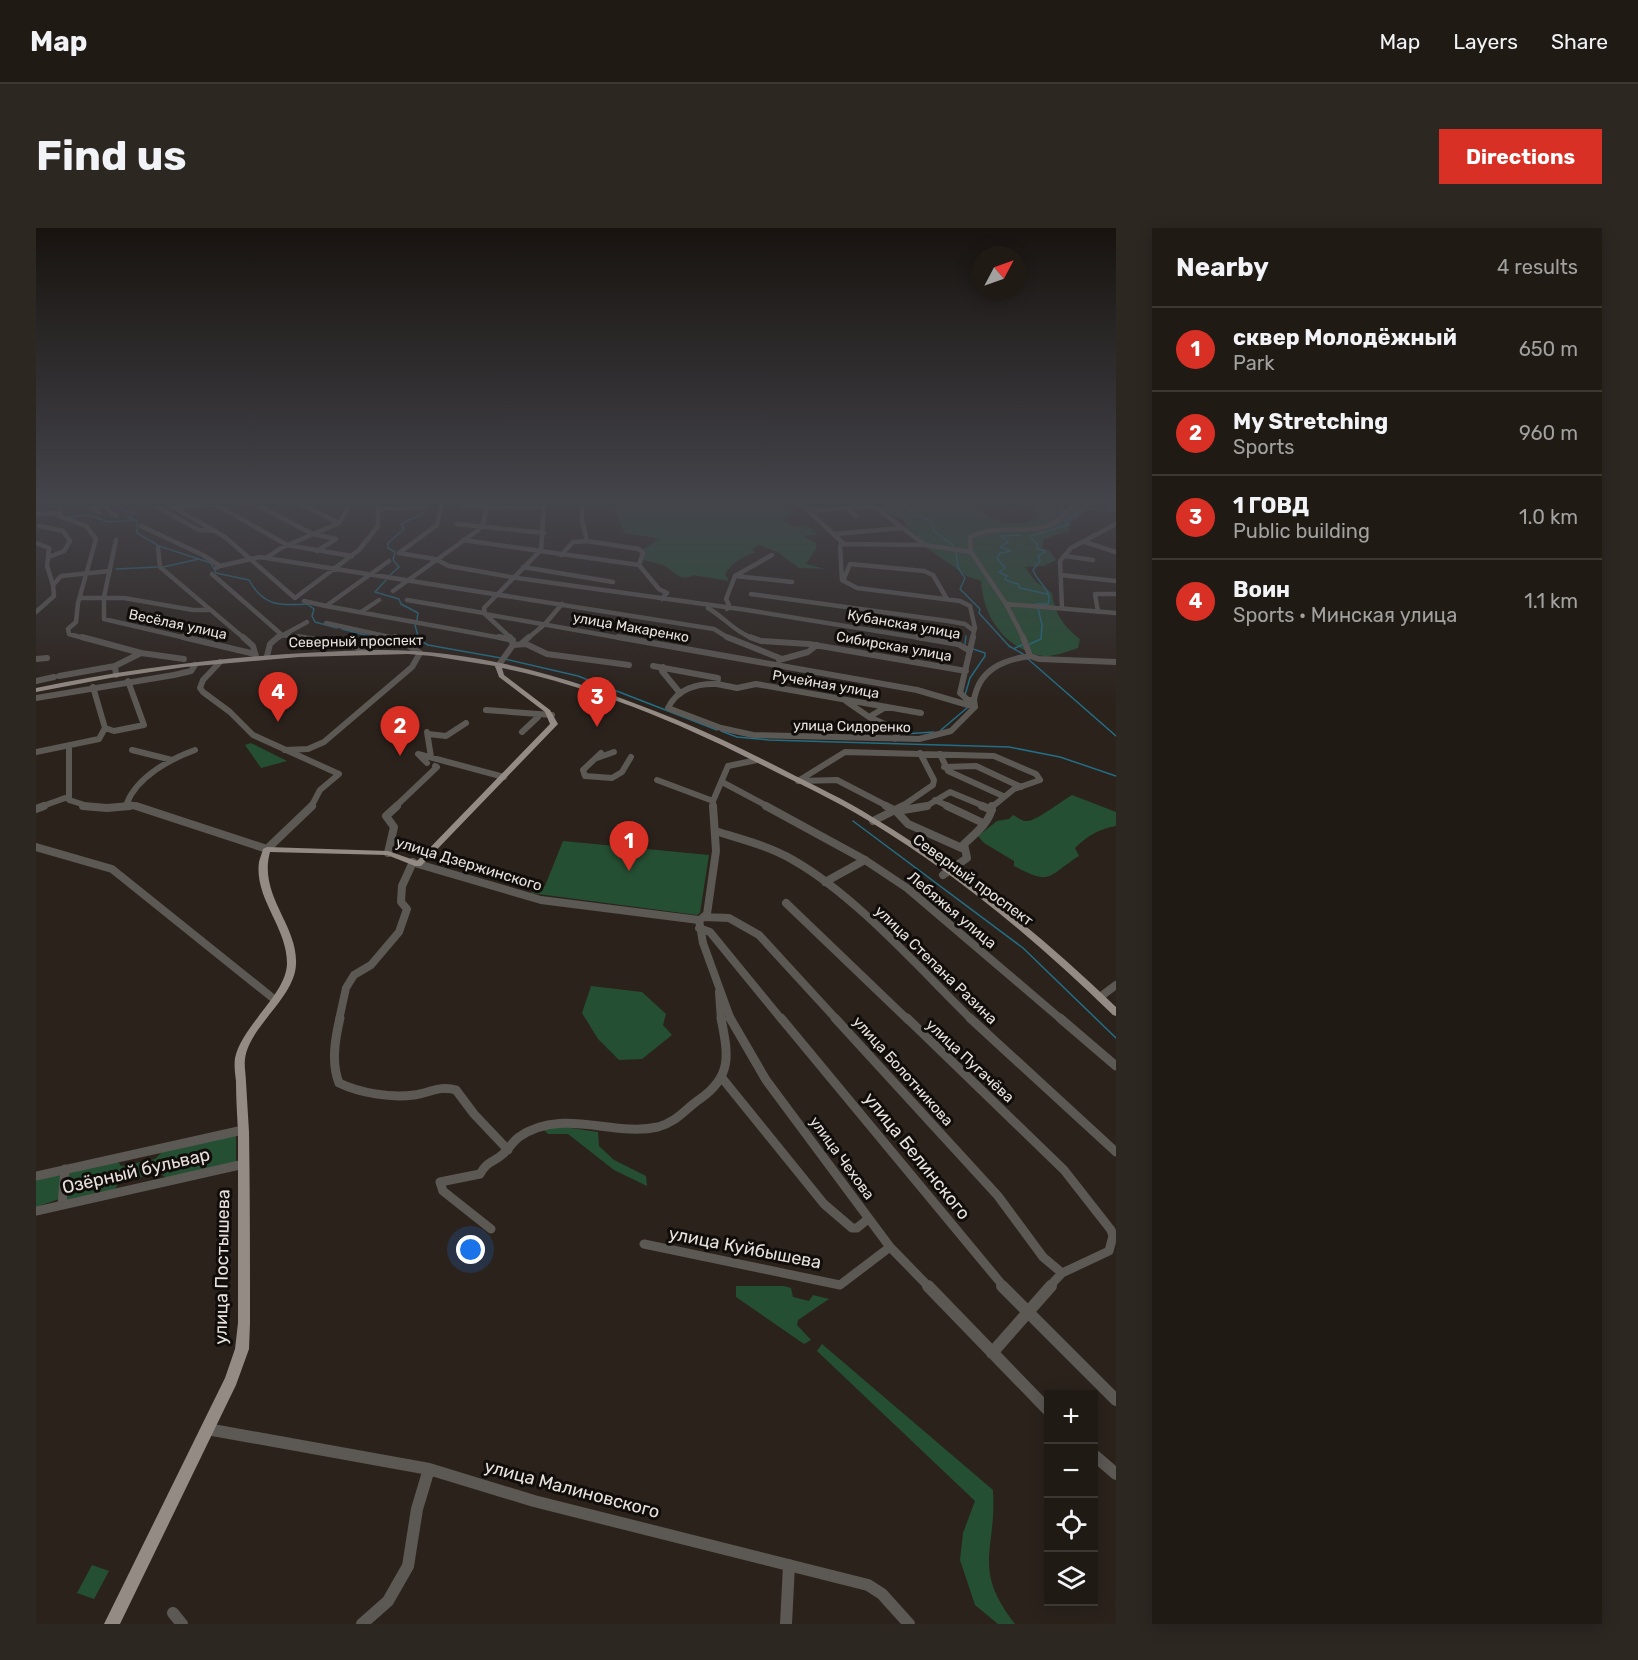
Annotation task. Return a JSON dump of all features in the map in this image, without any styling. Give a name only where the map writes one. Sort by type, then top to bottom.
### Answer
[{"type":"main road","name":"Северный проспект","points":[[36,690],[116,675],[256,656],[364,652],[420,653],[499,664],[604,693],[707,735],[722,732],[757,759],[871,825],[945,873]]},
{"type":"main road","points":[[416,863],[504,777],[554,724],[552,715],[501,676],[499,664]]},
{"type":"main road","points":[[508,682],[507,679],[511,675],[526,673]]},
{"type":"main road","name":"Северный проспект","points":[[798,781],[829,795],[873,821],[945,873],[1009,920],[1100,996],[1116,1013]]},
{"type":"main road","name":"улица Дзержинского","points":[[267,849],[388,853],[416,863]]},
{"type":"main road","name":"улица Постышева","points":[[112,1624],[231,1380],[244,1336],[242,1052],[291,972],[292,961],[261,870],[267,849]]},
{"type":"main road","name":"Северный проспект","points":[[1009,920],[1116,1021]]},
{"type":"street","points":[[36,612],[54,596],[48,569]]},
{"type":"street","points":[[162,569],[253,646],[256,656]]},
{"type":"street","points":[[216,569],[282,635],[351,645],[364,652]]},
{"type":"street","points":[[261,569],[295,598],[336,569]]},
{"type":"street","points":[[337,569],[714,629],[736,643],[782,659]]},
{"type":"street","points":[[323,606],[376,569]]},
{"type":"street","points":[[393,591],[421,569]]},
{"type":"street","name":"Кубанская улица","points":[[467,569],[952,643],[970,651]]},
{"type":"street","points":[[513,642],[485,613],[485,605],[521,569]]},
{"type":"street","points":[[536,569],[613,582]]},
{"type":"street","points":[[642,569],[659,589],[667,593],[662,599]]},
{"type":"street","points":[[727,609],[729,605],[726,599],[735,576],[747,569]]},
{"type":"street","points":[[842,569],[843,581]]},
{"type":"street","points":[[843,581],[848,569]]},
{"type":"street","points":[[904,569],[924,571],[933,575],[947,599]]},
{"type":"street","points":[[983,569],[1006,604],[1027,644],[1030,656]]},
{"type":"street","points":[[1061,569],[1062,608]]},
{"type":"street","points":[[53,585],[63,575],[110,571]]},
{"type":"street","name":"Весёлая улица","points":[[110,571],[104,597],[104,619],[256,656]]},
{"type":"street","points":[[87,572],[76,622],[68,629],[73,636],[141,653],[184,659]]},
{"type":"street","points":[[1061,575],[1116,581]]},
{"type":"street","points":[[735,576],[792,582]]},
{"type":"street","points":[[843,581],[857,588],[947,599],[970,606],[974,631],[960,693],[974,704],[977,683],[992,667],[1030,656],[1039,659],[1116,662]]},
{"type":"street","points":[[751,594],[948,621],[965,624],[974,631]]},
{"type":"street","points":[[1098,612],[1095,594],[1116,594]]},
{"type":"street","points":[[81,598],[104,597],[208,610]]},
{"type":"street","points":[[361,612],[379,600]]},
{"type":"street","name":"улица Макаренко","points":[[406,600],[917,690],[974,704]]},
{"type":"street","points":[[304,601],[522,643],[547,654],[629,665]]},
{"type":"street","points":[[522,643],[545,624],[562,604]]},
{"type":"street","name":"Сибирская улица","points":[[698,604],[721,615],[735,631],[748,638],[779,644],[817,645],[966,671]]},
{"type":"street","points":[[1006,604],[1116,613]]},
{"type":"street","points":[[267,656],[267,648],[282,635],[307,622]]},
{"type":"street","points":[[281,750],[308,749],[324,742],[412,667],[420,653],[398,638],[326,623]]},
{"type":"street","points":[[499,664],[513,642]]},
{"type":"street","points":[[772,664],[808,652],[817,645]]},
{"type":"street","points":[[36,681],[115,666],[141,653]]},
{"type":"street","points":[[36,659],[47,658]]},
{"type":"street","points":[[220,662],[203,680],[201,690],[227,710],[253,735],[281,750],[339,774],[320,790],[311,807],[267,849]]},
{"type":"street","points":[[36,698],[183,673],[193,669],[195,665]]},
{"type":"street","points":[[115,666],[116,675]]},
{"type":"street","points":[[653,666],[663,668],[662,671],[680,693],[697,684],[717,684]]},
{"type":"street","name":"Ручейная улица","points":[[663,668],[718,678],[717,684],[737,688],[756,684],[921,713]]},
{"type":"street","points":[[105,728],[114,731],[144,725],[128,681]]},
{"type":"street","points":[[36,752],[99,739],[105,728],[93,687]]},
{"type":"street","name":"улица Сидоренко","points":[[680,693],[668,708],[722,732],[782,737],[919,739],[951,731],[974,704]]},
{"type":"street","points":[[845,700],[869,717],[898,729],[895,739]]},
{"type":"street","points":[[869,717],[886,707]]},
{"type":"street","points":[[486,710],[504,710],[538,717],[552,715]]},
{"type":"street","points":[[522,732],[538,717]]},
{"type":"street","points":[[466,723],[446,736],[427,732],[429,760],[504,777]]},
{"type":"street","points":[[68,797],[69,745]]},
{"type":"street","points":[[132,750],[172,760]]},
{"type":"street","points":[[129,805],[127,796],[131,791],[172,760],[195,750]]},
{"type":"street","points":[[614,752],[598,755],[583,770],[585,776],[604,782],[612,780],[631,757]]},
{"type":"street","name":"улица Сидоренко","points":[[798,781],[845,752],[994,756],[1038,777],[1040,780],[1003,796],[992,806],[980,830],[964,844],[968,858],[945,873]]},
{"type":"street","points":[[873,821],[896,811],[933,785],[934,780],[920,753]]},
{"type":"street","points":[[940,754],[944,767],[1003,796]]},
{"type":"street","points":[[701,922],[707,914],[715,858],[713,801],[728,766],[757,759]]},
{"type":"street","points":[[388,853],[394,827],[386,816],[437,767],[435,766]]},
{"type":"street","points":[[944,767],[976,766],[1021,787]]},
{"type":"street","points":[[657,780],[713,801]]},
{"type":"street","points":[[798,781],[837,780],[896,811],[908,824],[957,848],[964,849]]},
{"type":"street","name":"Лебяжья улица","points":[[722,782],[865,860],[935,910],[1116,1066]]},
{"type":"street","points":[[737,789],[745,784]]},
{"type":"street","points":[[896,811],[918,810],[952,792],[992,810]]},
{"type":"street","points":[[36,809],[68,797]]},
{"type":"street","points":[[68,797],[79,805]]},
{"type":"street","points":[[935,800],[983,823]]},
{"type":"street","name":"улица Дзержинского","points":[[54,804],[129,805],[267,849]]},
{"type":"street","name":"улица Степана Разина","points":[[715,831],[737,834],[783,855],[825,882],[872,922],[999,1046],[1116,1152]]},
{"type":"street","points":[[36,847],[112,869],[274,999]]},
{"type":"street","points":[[825,882],[865,860]]},
{"type":"street","points":[[416,863],[402,886],[402,906],[407,909],[403,924],[371,964],[354,975],[346,988],[335,1040],[336,1075],[339,1083],[353,1089],[411,1096],[451,1088],[464,1098],[474,1114],[508,1150]]},
{"type":"street","name":"улица Дзержинского","points":[[416,863],[541,900],[701,922]]},
{"type":"street","name":"улица Пугачёва","points":[[786,903],[1064,1170],[1112,1230],[1110,1251],[1062,1273]]},
{"type":"street","name":"улица Болотникова","points":[[701,922],[729,918],[759,935],[998,1196],[1043,1257],[1062,1273]]},
{"type":"street","name":"улица Чехова","points":[[701,922],[720,992],[734,1029],[754,1061],[868,1219],[857,1228],[852,1228],[824,1204],[761,1123],[722,1078]]},
{"type":"street","name":"улица Белинского","points":[[701,922],[872,1124],[990,1273],[1116,1400]]},
{"type":"street","points":[[1100,996],[1116,985]]},
{"type":"street","points":[[491,1229],[443,1191],[439,1185],[443,1180],[480,1174],[486,1163],[508,1150],[518,1137],[545,1125],[573,1122],[607,1128],[657,1127],[677,1120],[690,1106],[717,1087],[722,1078],[727,1048],[719,1011],[717,994],[720,992]]},
{"type":"street","name":"Озёрный бульвар","points":[[36,1176],[243,1130]]},
{"type":"street","name":"Озёрный бульвар","points":[[36,1211],[244,1164]]},
{"type":"street","points":[[62,1205],[65,1169]]},
{"type":"street","points":[[868,1219],[890,1247],[1044,1406]]},
{"type":"street","name":"улица Куйбышева","points":[[644,1244],[840,1285],[868,1266],[890,1247]]},
{"type":"street","points":[[992,1353],[1062,1273]]},
{"type":"street","name":"улица Малиновского","points":[[207,1429],[429,1469],[534,1501],[875,1588],[909,1624]]},
{"type":"street","points":[[1098,1458],[1116,1473]]},
{"type":"street","points":[[362,1624],[388,1601],[408,1566],[417,1509],[429,1469]]},
{"type":"street","points":[[786,1624],[789,1565]]},
{"type":"street","points":[[173,1613],[182,1624]]},
{"type":"green space","points":[[669,569],[729,569],[725,574],[729,581],[693,575],[680,577]]},
{"type":"green space","points":[[957,569],[1027,569],[1035,581],[1052,593],[1061,619],[1080,639],[1078,648],[1042,656],[1014,644],[1004,636],[990,617],[981,581]]},
{"type":"green space","points":[[251,743],[287,761],[261,768],[245,745]]},
{"type":"green space","points":[[1072,795],[1116,812],[1116,826],[1099,831],[1084,840],[1075,848],[1079,856],[1054,874],[1036,876],[1014,866],[1014,861],[984,843],[978,836],[997,821],[1009,819],[1013,815],[1024,821],[1030,821]]},
{"type":"green space","points":[[563,841],[709,855],[700,913],[697,915],[530,893],[545,886]]},
{"type":"green space","points":[[591,986],[642,992],[666,1014],[663,1025],[672,1035],[642,1059],[619,1060],[598,1039],[582,1013]]},
{"type":"green space","points":[[564,1127],[598,1132],[599,1146],[614,1160],[646,1176],[647,1186],[614,1170],[568,1134],[548,1134],[543,1129]]},
{"type":"green space","points":[[236,1136],[236,1162],[166,1178],[160,1173],[120,1181],[115,1189],[65,1200],[69,1173],[117,1160],[121,1166],[155,1159],[165,1149]]},
{"type":"green space","points":[[61,1175],[59,1199],[36,1207],[36,1178]]},
{"type":"green space","points":[[736,1286],[784,1286],[791,1288],[793,1297],[809,1301],[813,1295],[829,1299],[798,1320],[797,1325],[811,1340],[804,1344],[736,1297]]},
{"type":"green space","points":[[822,1344],[993,1490],[990,1573],[994,1588],[1015,1624],[998,1624],[975,1605],[960,1560],[963,1533],[975,1501],[817,1351]]},
{"type":"green space","points":[[92,1565],[109,1571],[94,1599],[77,1593]]},
{"type":"waterway","points":[[214,569],[216,573],[249,580],[254,589],[266,600],[289,605],[307,604],[314,609],[312,616],[315,622],[337,628]]},
{"type":"waterway","points":[[389,576],[397,569]]},
{"type":"waterway","points":[[959,569],[965,578],[960,589],[980,609],[979,613],[1009,646],[1023,654]]},
{"type":"waterway","points":[[1003,569],[999,572],[1007,576],[1005,580],[1018,584],[1020,588],[1047,594]]},
{"type":"waterway","points":[[1030,644],[1041,639],[1042,625],[1037,604],[1048,604],[1049,599],[1047,590],[1034,569]]},
{"type":"waterway","points":[[386,580],[375,592],[399,599],[401,604],[418,613],[417,620]]},
{"type":"waterway","points":[[415,625],[419,640],[428,645],[501,658]]},
{"type":"waterway","points":[[342,629],[400,644]]},
{"type":"waterway","points":[[965,644],[966,636]]},
{"type":"waterway","points":[[411,643],[424,643]]},
{"type":"waterway","points":[[1015,648],[1022,645]]},
{"type":"waterway","points":[[965,695],[970,678],[985,656],[985,653],[973,649]]},
{"type":"waterway","points":[[505,659],[578,676],[717,730]]},
{"type":"waterway","points":[[1028,659],[1116,736]]},
{"type":"waterway","points":[[941,730],[967,708]]},
{"type":"waterway","points":[[721,731],[737,737],[769,740],[1009,747],[1060,757],[1116,776]]},
{"type":"waterway","points":[[903,734],[934,732]]},
{"type":"waterway","points":[[853,821],[1023,948],[1116,1038]]},
{"type":"place","name":"Воин","points":[[278,722]]},
{"type":"place","name":"1 ГОВД","points":[[597,727]]},
{"type":"place","name":"My Stretching","points":[[400,756]]},
{"type":"place","name":"сквер Молодёжный","points":[[629,871]]}]
